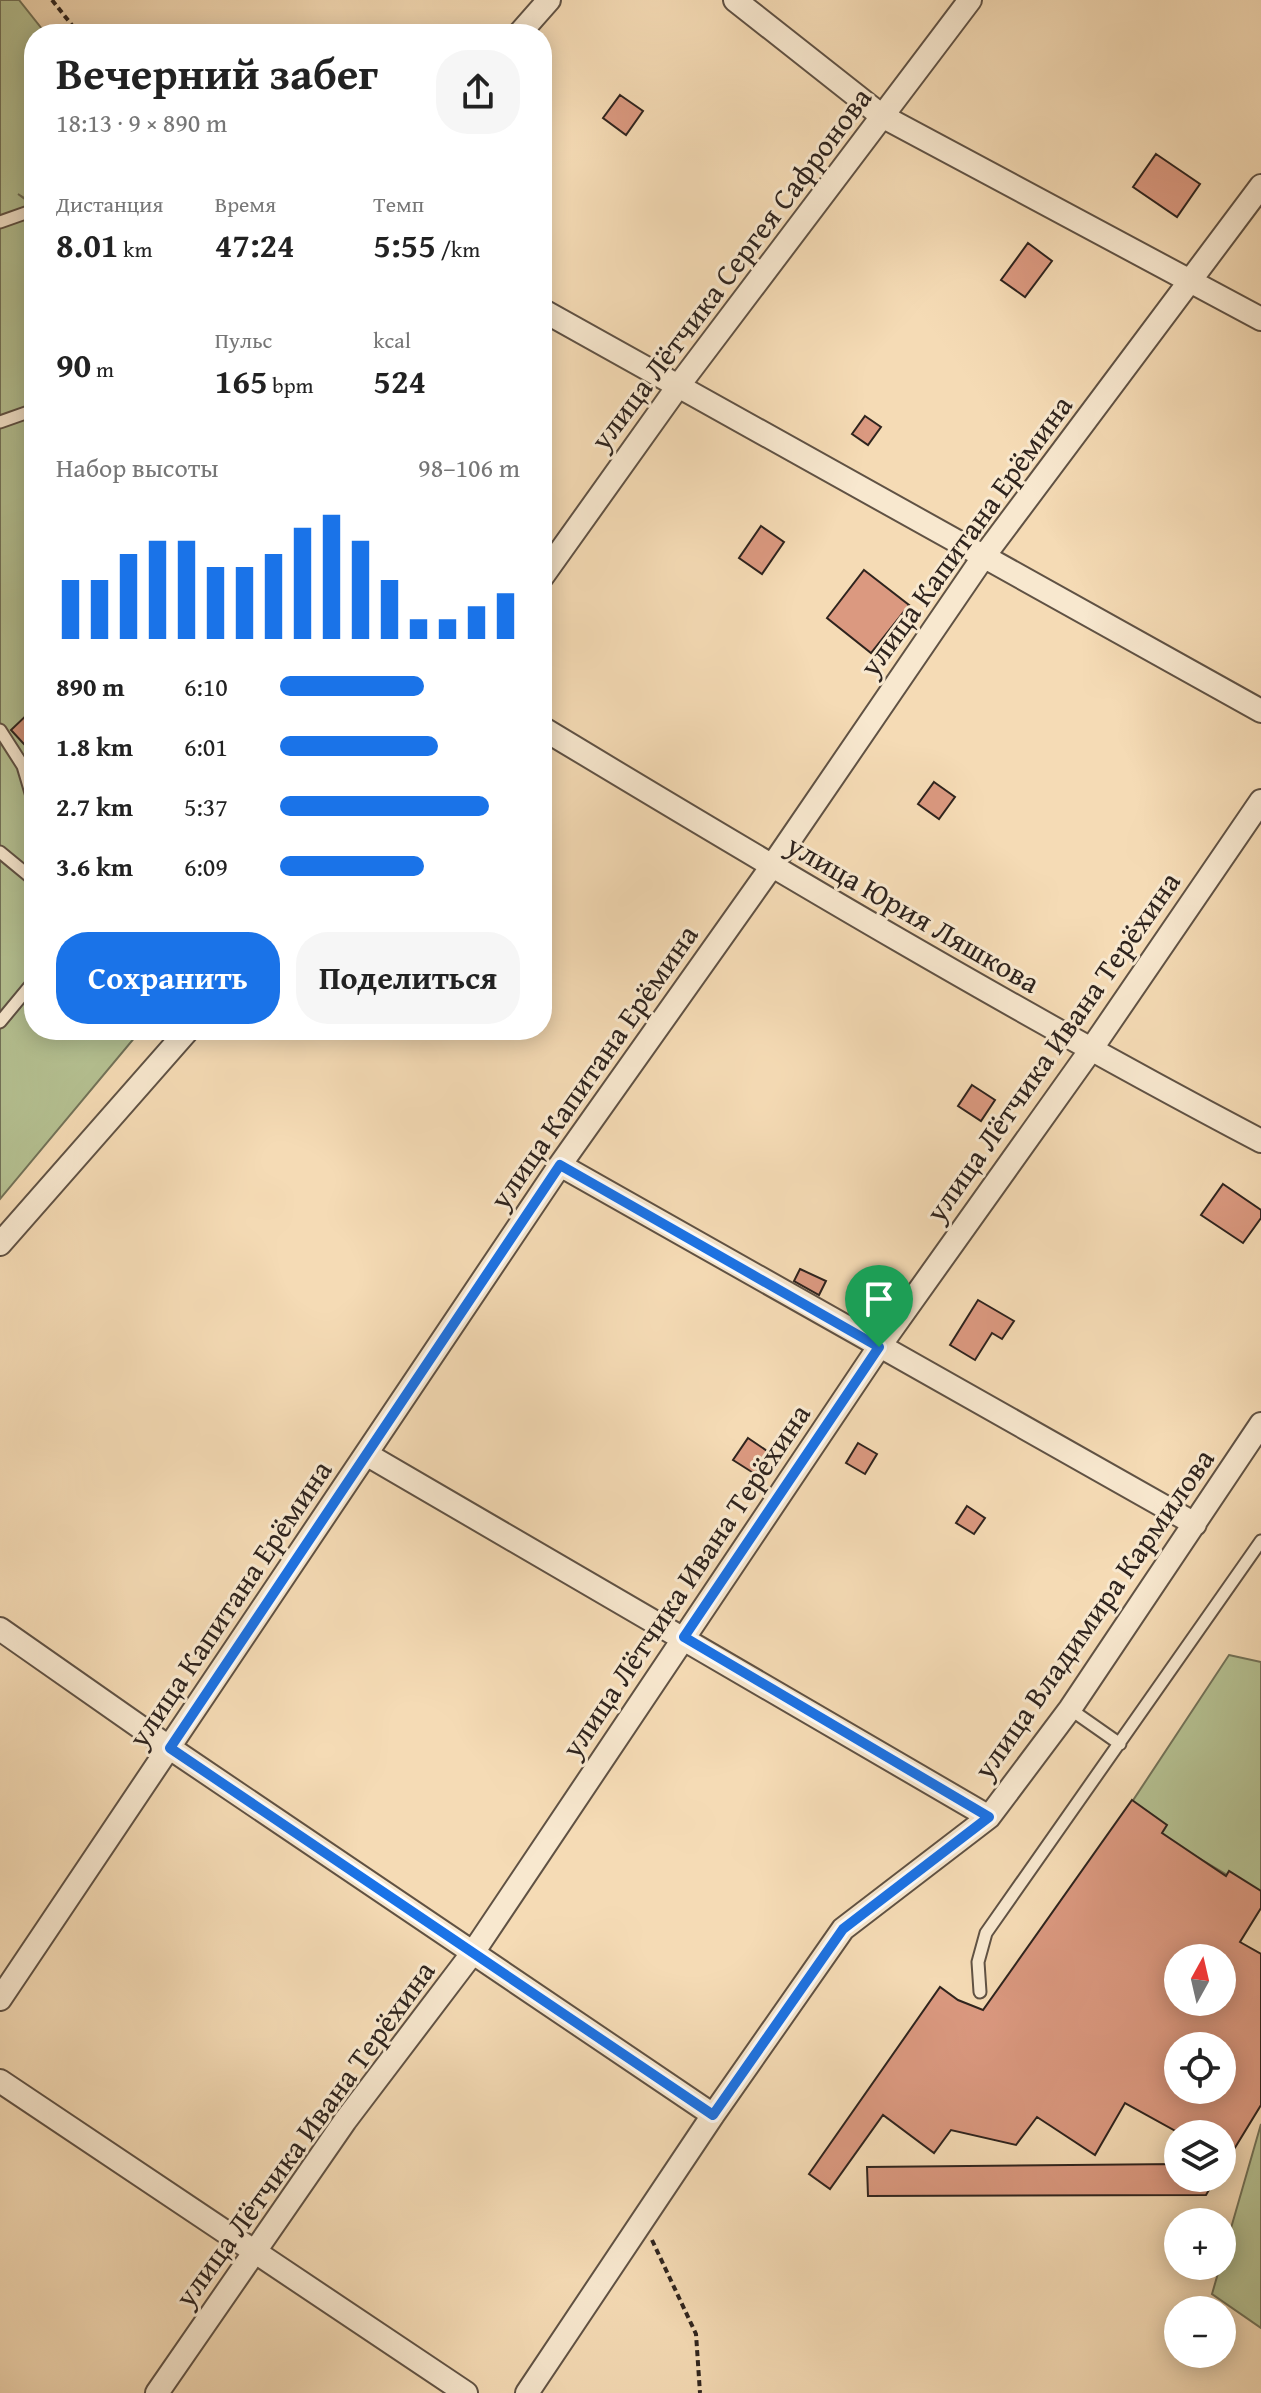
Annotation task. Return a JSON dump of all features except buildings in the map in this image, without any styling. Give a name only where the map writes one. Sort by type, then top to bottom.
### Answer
[{"type":"street","points":[[528,24],[549,0]]},
{"type":"street","points":[[735,0],[882,116],[1261,319]]},
{"type":"street","name":"улица Лётчика Сергея Сафронова","points":[[552,563],[679,385],[970,0]]},
{"type":"street","name":"улица Капитана Ерёмина","points":[[0,1999],[560,1165],[772,866],[984,556],[1261,186]]},
{"type":"street","points":[[552,315],[1261,711]]},
{"type":"street","name":"улица Юрия Ляшкова","points":[[552,734],[1090,1051],[1261,1141]]},
{"type":"street","name":"улица Лётчика Ивана Терёхина","points":[[157,2393],[345,2121],[474,1951],[879,1347],[1090,1051],[1261,801]]},
{"type":"street","points":[[0,1244],[179,1040]]},
{"type":"street","points":[[560,1165],[1195,1524]]},
{"type":"street","name":"улица Владимира Кармилова","points":[[527,2393],[713,2115],[843,1929],[989,1817],[1070,1709],[1261,1424]]},
{"type":"street","points":[[366,1454],[989,1817]]},
{"type":"street","points":[[0,1629],[170,1748],[713,2115]]},
{"type":"street","points":[[0,2081],[466,2393]]},
{"type":"lane","points":[[0,222],[24,214]]},
{"type":"lane","points":[[0,422],[24,414]]},
{"type":"lane","points":[[0,730],[24,769]]},
{"type":"lane","points":[[0,852],[24,872]]},
{"type":"lane","points":[[0,1022],[24,993]]},
{"type":"lane","points":[[980,1992],[978,1962],[986,1933],[1261,1541]]},
{"type":"lane","points":[[1070,1709],[1120,1744]]},
{"type":"path","points":[[52,0],[71,24]]},
{"type":"path","points":[[643,2220],[696,2334],[700,2393]]},
{"type":"green space","points":[[0,0],[19,0],[38,24],[24,24],[24,198],[18,194],[24,198],[24,1040],[133,1040],[0,1199]]},
{"type":"green space","points":[[1229,1655],[1261,1662],[1261,1895],[1124,1814]]},
{"type":"green space","points":[[1261,2124],[1261,2328],[1236,2311],[1236,2296],[1212,2294],[1216,2280],[1236,2280],[1236,2211]]},
{"type":"route","points":[[560,1165],[879,1347],[684,1637],[989,1817],[843,1929],[713,2115],[170,1748],[560,1165]]}]
